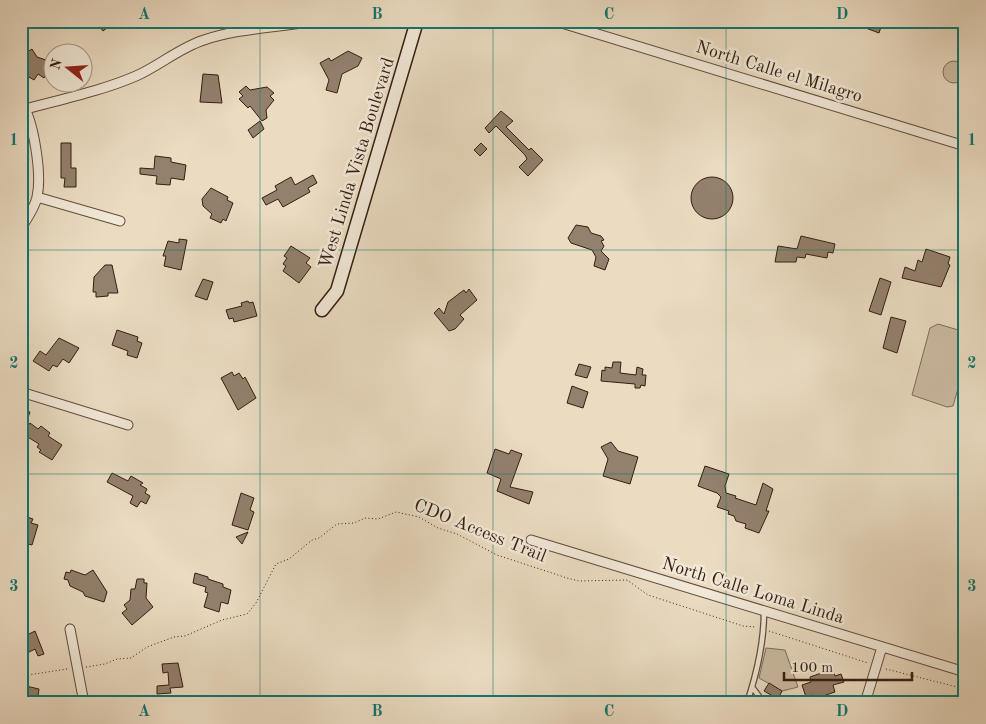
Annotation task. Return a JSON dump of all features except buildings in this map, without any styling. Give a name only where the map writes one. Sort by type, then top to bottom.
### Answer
[{"type":"street","points":[[239,21],[239,32]]},
{"type":"street","points":[[21,228],[37,197],[35,150],[24,105],[100,89],[137,75],[203,40],[239,32],[313,21]]},
{"type":"street","name":"West Linda Vista Boulevard","points":[[322,310],[337,291],[417,21]]},
{"type":"street","name":"North Calle el Milagro","points":[[555,21],[965,146]]},
{"type":"street","points":[[37,197],[120,221]]},
{"type":"street","points":[[21,392],[128,425]]},
{"type":"street","name":"North Calle Loma Linda","points":[[531,540],[965,672]]},
{"type":"street","points":[[70,628],[79,668],[84,703]]},
{"type":"street","points":[[865,703],[882,647]]},
{"type":"lane","points":[[747,703],[764,630],[764,611]]},
{"type":"lane","points":[[752,687],[764,703]]},
{"type":"path","name":"CDO Access Trail","points":[[21,676],[132,658],[147,647],[174,637],[185,636],[222,620],[248,614],[256,604],[276,564],[289,559],[312,540],[320,538],[337,524],[354,523],[366,518],[378,519],[396,512],[419,517],[438,528],[457,534],[497,555],[567,578],[580,582],[627,580],[648,595],[668,603],[743,626],[764,630],[876,666],[965,690]]},
{"type":"shaded area","points":[[954,61],[962,64],[965,72],[962,80],[954,83],[946,80],[943,72],[946,64]]},
{"type":"shaded area","points":[[21,144],[27,157],[21,199]]},
{"type":"shaded area","points":[[938,324],[965,332],[965,364],[953,406],[947,407],[912,395],[930,328]]},
{"type":"shaded area","points":[[766,648],[785,650],[798,687],[782,691],[759,678]]}]
